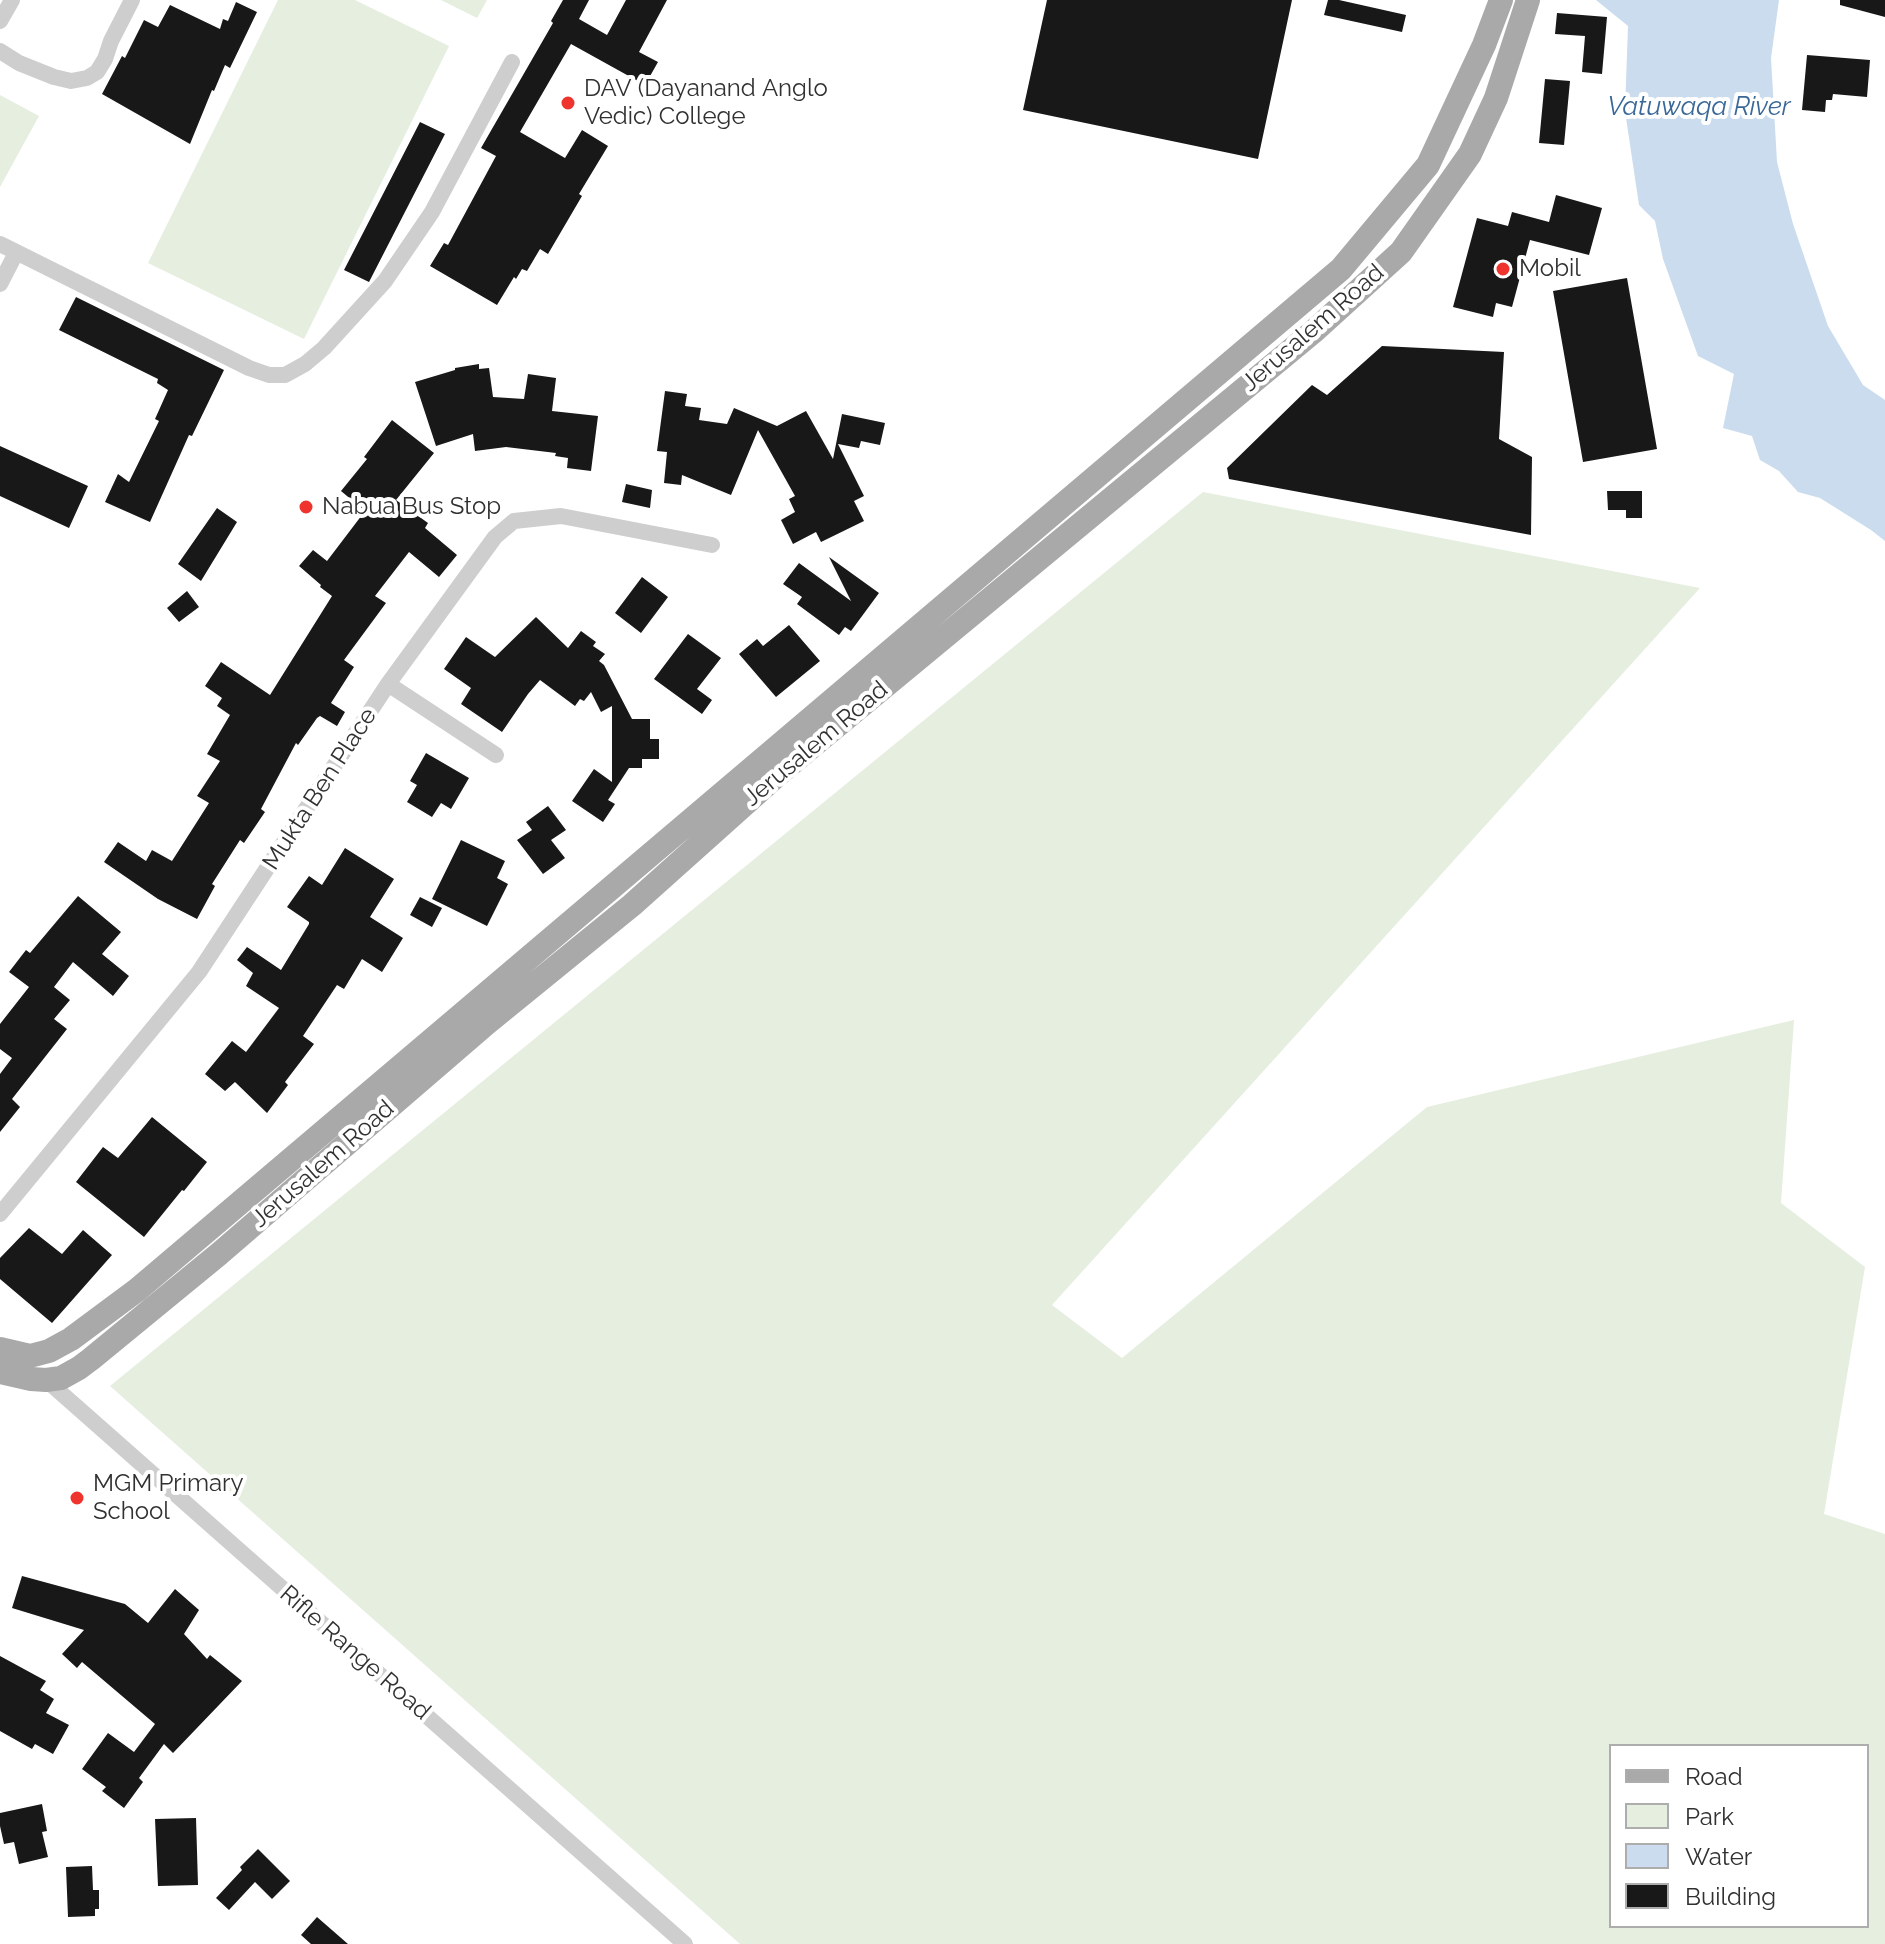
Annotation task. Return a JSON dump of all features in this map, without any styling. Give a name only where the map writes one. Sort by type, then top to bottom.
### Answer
[{"type":"main road","name":"Jerusalem Road","points":[[30,1356],[49,1351],[71,1339],[137,1290],[1341,269],[1428,165],[1484,45],[1501,0]]},
{"type":"main road","name":"Jerusalem Road","points":[[46,1380],[61,1378],[79,1368],[219,1254],[487,1023],[632,905],[775,777],[1313,332],[1401,252],[1470,154],[1496,98],[1528,0]]},
{"type":"main road","points":[[0,1349],[30,1356]]},
{"type":"main road","points":[[0,1372],[46,1380]]},
{"type":"street","points":[[0,21],[12,0]]},
{"type":"street","points":[[0,51],[19,63],[54,77],[71,81],[87,78],[97,72],[105,59],[132,0]]},
{"type":"street","points":[[0,244],[249,368],[269,375],[285,375],[324,348],[385,281],[432,212],[512,62]]},
{"type":"street","points":[[0,284],[16,253]]},
{"type":"street","name":"Mukta Ben Place","points":[[0,1214],[199,972],[388,684],[495,537],[514,521],[561,516],[712,545]]},
{"type":"street","points":[[388,684],[496,755]]},
{"type":"street","name":"Rifle Range Road","points":[[30,1356],[46,1380],[685,1944]]},
{"type":"green space","points":[[278,0],[355,0],[449,46],[304,339],[148,263]]},
{"type":"green space","points":[[441,0],[487,0],[477,18]]},
{"type":"green space","points":[[0,95],[39,116],[0,187]]},
{"type":"green space","points":[[1203,492],[1700,588],[1052,1305],[1122,1358],[1427,1107],[1794,1020],[1781,1203],[1865,1267],[1824,1514],[1885,1534],[1885,1944],[740,1944],[110,1386]]},
{"type":"water","name":"Vatuwaqa River","points":[[1596,0],[1779,0],[1771,58],[1777,162],[1793,224],[1828,326],[1863,385],[1885,400],[1885,541],[1820,498],[1798,492],[1779,471],[1760,460],[1752,436],[1723,428],[1734,374],[1698,356],[1663,259],[1655,221],[1639,205],[1625,111],[1628,26]]},
{"type":"building","points":[[563,0],[589,0],[579,19],[607,35],[626,0],[667,0],[639,52],[658,62],[645,85],[571,44],[520,132],[565,158],[582,130],[608,146],[548,254],[540,249],[527,271],[522,269],[516,279],[514,277],[497,305],[430,266],[444,243],[448,245],[496,156],[481,148]]},
{"type":"building","points":[[1047,0],[1292,0],[1258,159],[1023,110]]},
{"type":"building","points":[[1328,0],[1406,15],[1402,32],[1324,15]]},
{"type":"building","points":[[1840,0],[1885,0],[1885,17],[1840,5]]},
{"type":"building","points":[[236,2],[257,12],[230,68],[225,65],[212,90],[190,144],[102,94],[144,20],[158,27],[170,5],[220,29],[223,19],[228,21]]},
{"type":"building","points":[[1557,13],[1607,17],[1602,74],[1582,72],[1585,36],[1555,34]]},
{"type":"building","points":[[1807,55],[1870,60],[1867,97],[1833,94],[1832,100],[1826,100],[1825,112],[1802,110]]},
{"type":"building","points":[[1545,79],[1570,81],[1564,145],[1539,143]]},
{"type":"building","points":[[420,122],[445,134],[369,282],[344,270]]},
{"type":"building","points":[[1556,195],[1602,208],[1589,255],[1530,240],[1512,307],[1496,303],[1493,317],[1453,307],[1477,218],[1508,226],[1512,212],[1549,222]]},
{"type":"building","points":[[1627,278],[1657,449],[1583,462],[1553,291]]},
{"type":"building","points":[[76,297],[224,370],[192,436],[189,435],[150,522],[105,502],[118,474],[129,482],[159,421],[155,419],[168,390],[157,383],[158,379],[59,330]]},
{"type":"building","points":[[1382,346],[1504,352],[1499,439],[1532,457],[1531,535],[1229,479],[1227,468],[1312,385],[1327,395]]},
{"type":"building","points":[[479,364],[479,369],[489,368],[493,397],[524,399],[528,374],[556,378],[552,411],[598,416],[591,471],[567,468],[568,458],[555,456],[556,453],[506,447],[475,451],[473,434],[436,446],[415,382],[455,368]]},
{"type":"building","points":[[665,391],[687,394],[685,406],[701,408],[699,420],[727,424],[734,408],[777,426],[806,411],[833,459],[842,414],[885,423],[880,445],[861,441],[859,448],[838,444],[864,496],[854,501],[864,521],[821,542],[816,532],[793,544],[781,520],[795,512],[789,499],[795,496],[758,430],[731,495],[682,475],[681,485],[664,483],[667,452],[657,451]]},
{"type":"building","points":[[392,420],[434,453],[396,500],[428,523],[425,528],[457,555],[439,577],[409,552],[375,596],[386,603],[344,660],[354,667],[331,703],[345,712],[337,726],[320,716],[298,745],[296,743],[261,809],[265,812],[244,843],[240,840],[212,884],[215,886],[197,919],[158,899],[104,862],[118,842],[146,861],[152,850],[172,861],[209,803],[197,796],[220,761],[207,754],[230,715],[217,706],[222,698],[205,686],[221,662],[270,695],[332,596],[299,566],[313,550],[327,561],[365,511],[341,491],[367,459],[364,457]]},
{"type":"building","points":[[0,446],[88,486],[69,528],[0,496]]},
{"type":"building","points":[[626,484],[652,490],[650,508],[622,502]]},
{"type":"building","points":[[1607,491],[1642,491],[1642,518],[1626,518],[1626,510],[1608,510]]},
{"type":"building","points":[[217,508],[237,522],[201,581],[178,564]]},
{"type":"building","points":[[829,557],[879,593],[851,631],[845,627],[839,635],[797,604],[802,597],[783,584],[799,563],[851,601]]},
{"type":"building","points":[[642,577],[668,597],[641,633],[615,613]]},
{"type":"building","points":[[187,591],[199,607],[179,622],[167,608]]},
{"type":"building","points":[[536,617],[568,648],[581,631],[596,642],[593,646],[605,654],[599,661],[632,719],[650,719],[650,739],[659,739],[659,759],[642,759],[642,768],[629,768],[608,800],[615,804],[603,822],[572,801],[594,769],[612,782],[612,706],[601,712],[591,692],[575,706],[540,680],[502,732],[461,704],[471,688],[444,669],[466,637],[495,657]]},
{"type":"building","points":[[789,625],[820,661],[776,697],[739,654],[757,639],[763,646]]},
{"type":"building","points":[[688,634],[721,658],[697,689],[712,700],[702,714],[654,679]]},
{"type":"building","points":[[426,753],[469,778],[451,809],[441,803],[432,817],[407,802],[417,785],[410,781]]},
{"type":"building","points":[[548,806],[566,830],[551,840],[565,858],[543,874],[517,840],[532,830],[526,822]]},
{"type":"building","points":[[461,840],[505,861],[497,878],[508,884],[487,926],[432,899]]},
{"type":"building","points":[[345,848],[394,879],[370,917],[403,938],[382,972],[362,959],[344,989],[337,985],[303,1036],[314,1044],[285,1082],[288,1085],[267,1113],[235,1082],[225,1091],[205,1074],[232,1041],[246,1052],[279,1008],[246,986],[253,973],[237,960],[247,947],[281,970],[309,924],[287,907],[309,876],[322,885]]},
{"type":"building","points":[[78,896],[121,932],[102,954],[129,976],[113,996],[73,962],[54,987],[70,1000],[54,1019],[67,1029],[12,1099],[20,1107],[0,1132],[0,1074],[12,1058],[0,1049],[0,1024],[29,987],[9,972],[26,950],[30,953]]},
{"type":"building","points":[[420,897],[442,908],[432,927],[410,915]]},
{"type":"building","points":[[152,1117],[207,1162],[144,1237],[76,1182],[103,1147],[118,1158]]},
{"type":"building","points":[[29,1228],[62,1254],[83,1230],[112,1255],[52,1323],[0,1279],[0,1258]]},
{"type":"building","points":[[22,1576],[125,1604],[148,1623],[175,1589],[199,1610],[184,1634],[207,1659],[210,1655],[242,1681],[173,1753],[164,1744],[139,1778],[143,1782],[124,1808],[102,1791],[106,1787],[82,1769],[108,1733],[134,1752],[155,1724],[82,1662],[77,1668],[62,1654],[84,1630],[12,1608]]},
{"type":"building","points":[[0,1656],[46,1681],[40,1690],[54,1699],[46,1713],[69,1725],[53,1754],[35,1744],[32,1749],[0,1731]]},
{"type":"building","points":[[42,1804],[47,1831],[42,1832],[48,1857],[19,1864],[14,1842],[4,1844],[0,1813]]},
{"type":"building","points":[[196,1818],[198,1885],[158,1886],[155,1819]]},
{"type":"building","points":[[258,1849],[290,1881],[272,1899],[255,1882],[229,1910],[216,1898]]},
{"type":"building","points":[[92,1866],[93,1890],[99,1890],[99,1909],[95,1909],[95,1916],[68,1917],[66,1867]]},
{"type":"building","points":[[317,1917],[348,1944],[311,1944],[301,1935]]},
{"type":"place","name":"DAV (Dayanand Anglo Vedic) College","points":[[568,103]]},
{"type":"place","name":"Mobil","points":[[1503,269]]},
{"type":"place","name":"Nabua Bus Stop","points":[[306,507]]},
{"type":"place","name":"MGM Primary School","points":[[77,1498]]}]
